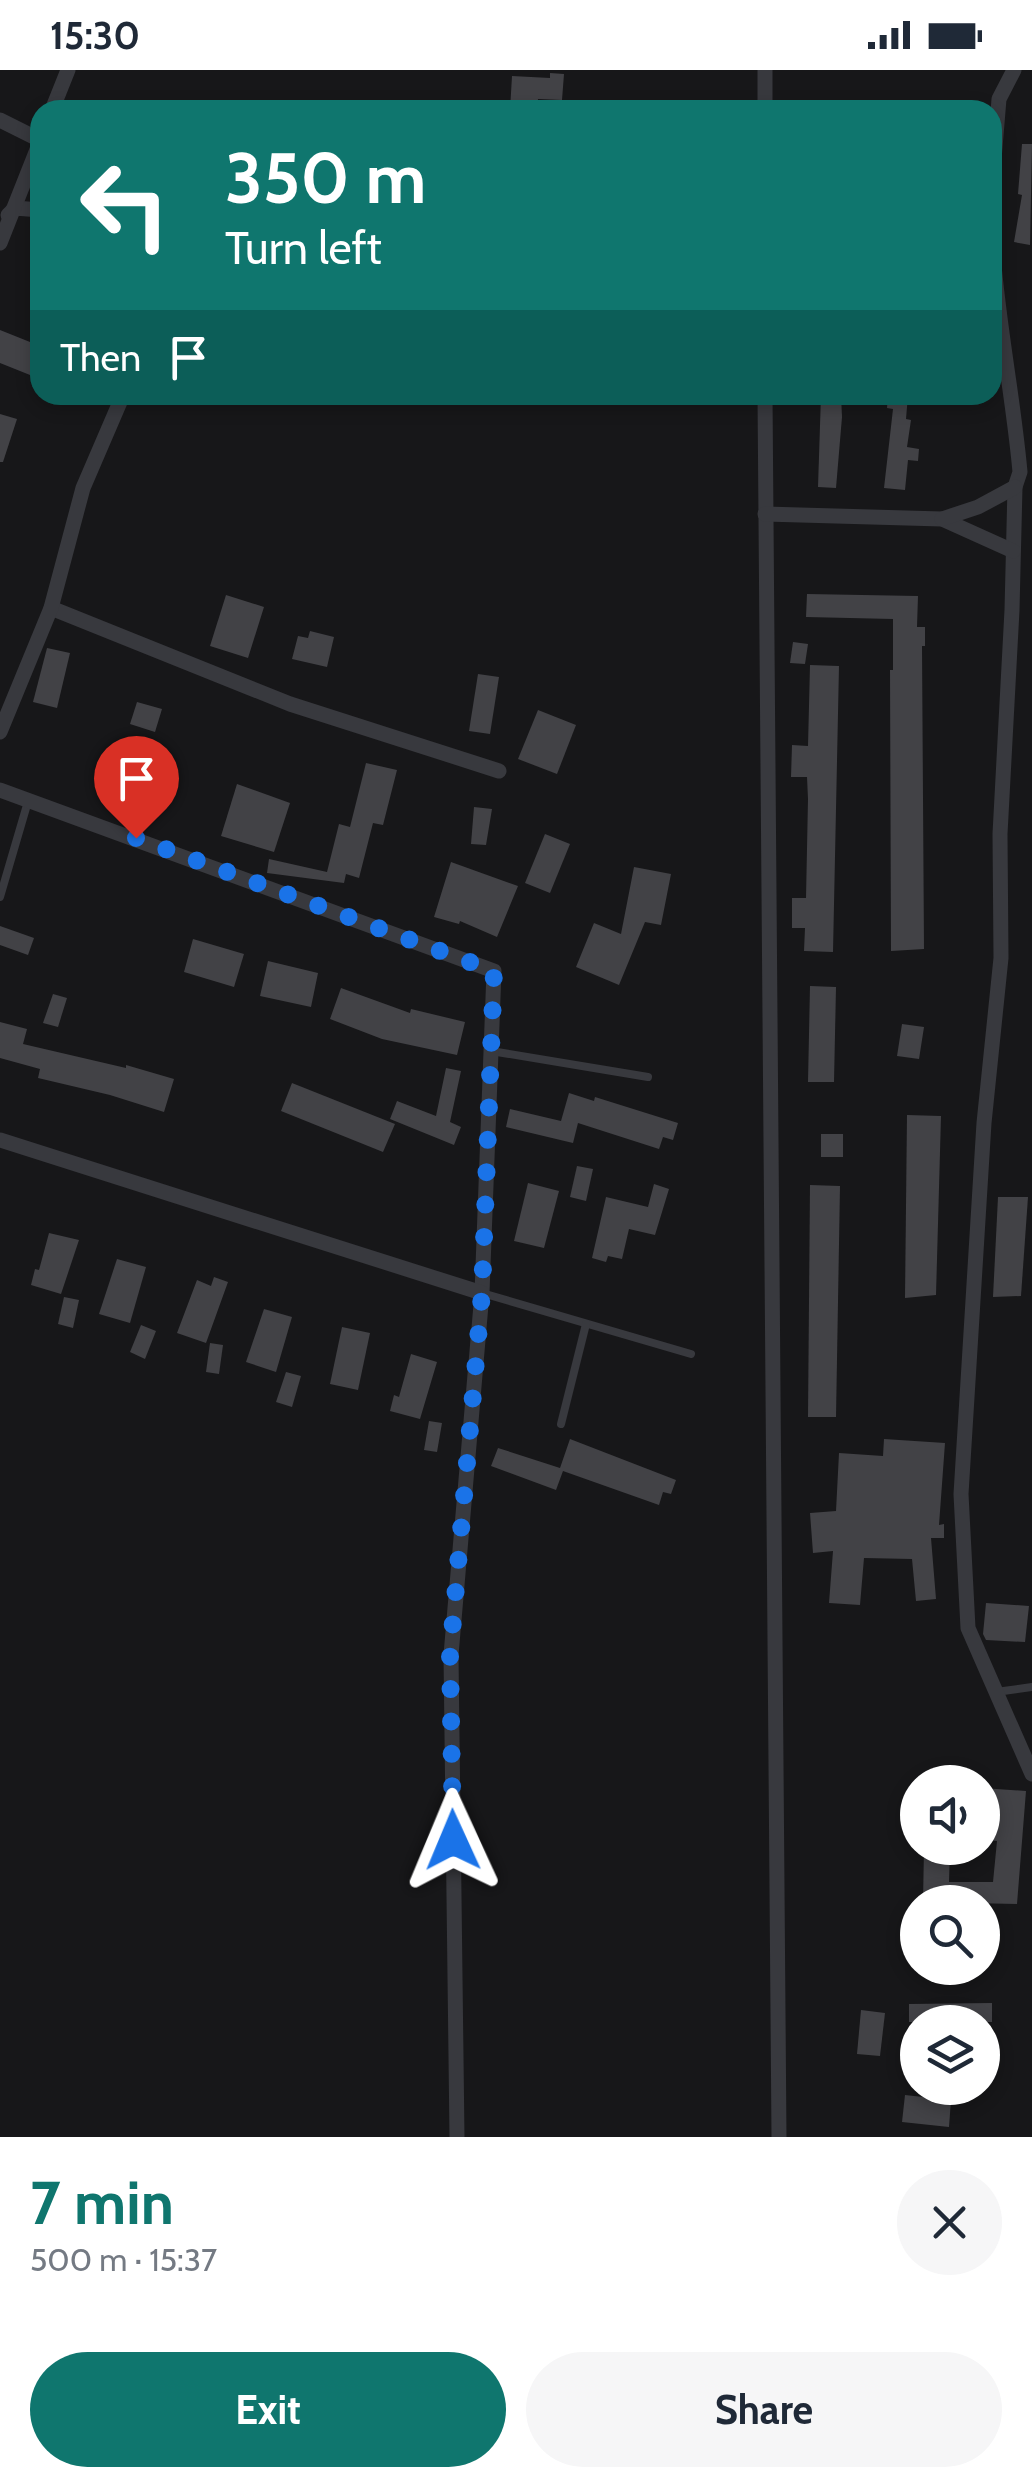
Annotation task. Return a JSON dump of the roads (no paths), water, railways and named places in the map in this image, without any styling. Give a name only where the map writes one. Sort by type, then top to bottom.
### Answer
[{"type":"street","points":[[56,100],[68,70]]},
{"type":"street","points":[[764,70],[764,100]]},
{"type":"street","points":[[1000,100],[1014,70]]},
{"type":"street","points":[[0,120],[30,136]]},
{"type":"street","points":[[0,242],[5,214],[29,170]]},
{"type":"street","points":[[5,214],[15,208],[30,207]]},
{"type":"street","points":[[1002,332],[1020,472],[1015,487],[1000,834],[1000,958],[984,1123],[961,1494],[968,1628],[1032,1774]]},
{"type":"street","points":[[0,732],[51,608],[83,488],[120,405]]},
{"type":"street","points":[[764,405],[778,2137]]},
{"type":"street","points":[[765,514],[942,519],[978,507],[1015,487]]},
{"type":"street","points":[[942,519],[1014,551]]},
{"type":"street","points":[[51,608],[290,704],[500,771]]},
{"type":"street","points":[[0,790],[494,971],[482,1293],[450,1655],[457,2137]]},
{"type":"street","points":[[0,1140],[482,1293]]},
{"type":"lane","points":[[0,896],[29,798]]},
{"type":"lane","points":[[491,1051],[648,1077]]},
{"type":"lane","points":[[482,1293],[691,1354]]},
{"type":"lane","points":[[561,1424],[586,1324]]},
{"type":"lane","points":[[996,1692],[1032,1687]]}]
